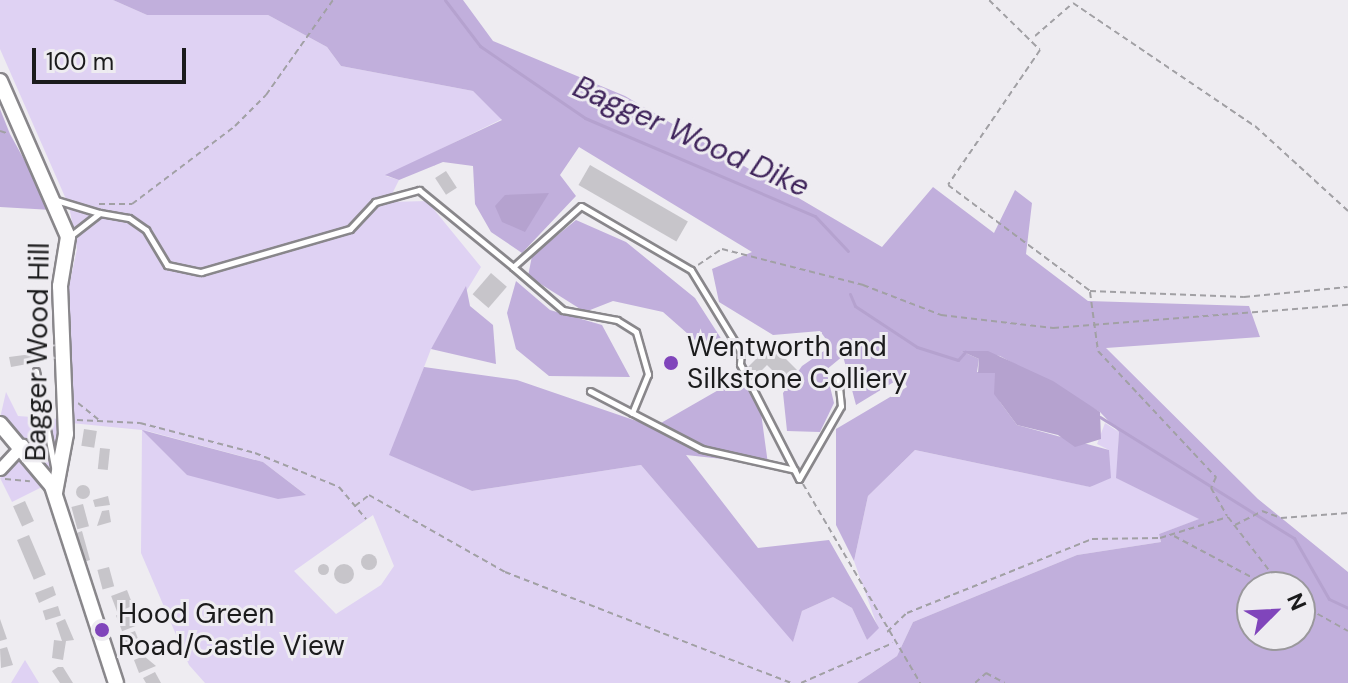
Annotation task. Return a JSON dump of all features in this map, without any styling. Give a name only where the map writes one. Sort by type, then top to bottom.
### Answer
[{"type":"street","name":"Bagger Wood Hill","points":[[0,81],[56,200],[68,237],[60,286],[66,420],[53,484]]},
{"type":"street","points":[[0,424],[22,445],[53,484],[116,683]]},
{"type":"street","points":[[1,467],[22,445]]},
{"type":"lane","points":[[56,200],[98,213],[129,218],[146,230],[180,272],[201,272],[350,229],[375,202],[419,190],[563,310],[617,320],[636,332],[648,374],[632,413]]},
{"type":"lane","points":[[513,267],[581,206],[691,270],[741,352],[740,364],[799,479]]},
{"type":"lane","points":[[68,237],[98,213]]},
{"type":"lane","points":[[36,371],[39,413],[53,484]]},
{"type":"lane","points":[[799,479],[841,406],[838,378]]},
{"type":"lane","points":[[590,391],[702,449],[795,470]]},
{"type":"path","points":[[98,213],[101,199],[132,204],[235,126],[266,95],[333,0]]},
{"type":"path","points":[[989,0],[1034,37],[1040,50],[1027,75],[948,185],[1090,291],[1244,297],[1348,287]]},
{"type":"path","points":[[1034,37],[1073,3],[1255,126],[1348,211]]},
{"type":"path","points":[[691,270],[722,249],[863,285],[941,315],[1090,327],[1348,305]]},
{"type":"path","points":[[1090,291],[1090,327],[1098,351],[1216,477],[1211,488],[1228,517],[1270,571]]},
{"type":"path","points":[[65,399],[98,420]]},
{"type":"path","points":[[66,420],[98,420],[255,453],[339,487],[366,519]]},
{"type":"path","points":[[1,467],[23,481],[53,484]]},
{"type":"path","points":[[799,479],[920,683]]},
{"type":"path","points":[[355,506],[369,495],[505,572],[791,683]]},
{"type":"path","points":[[1235,525],[1262,511],[1281,518],[1348,513]]},
{"type":"path","points":[[887,632],[907,613],[1092,539],[1173,536],[1228,517]]},
{"type":"path","points":[[1173,536],[1240,571]]},
{"type":"path","points":[[1316,613],[1348,631]]},
{"type":"path","points":[[801,683],[894,642]]},
{"type":"path","points":[[975,683],[986,673],[1005,683]]},
{"type":"shaded area","points":[[0,0],[113,0],[147,15],[268,15],[327,47],[341,66],[473,91],[502,119],[386,176],[399,180],[388,202],[427,201],[481,267],[431,349],[390,455],[472,491],[641,465],[793,641],[802,611],[833,597],[852,608],[867,640],[878,628],[854,561],[868,496],[915,450],[1091,487],[1109,450],[1097,444],[1105,423],[1119,432],[1117,478],[1200,519],[1159,534],[1161,542],[1077,555],[913,622],[897,656],[857,683],[205,683],[189,665],[141,553],[142,430],[71,423],[68,291],[77,249],[69,206],[0,49]],"holes":[[[144,430],[263,462],[305,494]],[[373,515],[394,566],[381,585],[336,614],[294,571]]]},
{"type":"shaded area","points":[[113,0],[463,0],[493,41],[625,96],[882,247],[933,187],[994,233],[1015,190],[1032,203],[1026,254],[1088,301],[1249,306],[1260,337],[1106,348],[1258,499],[1348,572],[1348,683],[857,683],[897,656],[913,622],[1077,555],[1161,542],[1159,534],[1199,519],[1116,478],[1119,432],[1100,412],[1000,356],[961,351],[979,359],[977,372],[995,373],[1000,402],[1017,425],[1109,450],[1111,478],[1090,487],[915,450],[868,496],[854,561],[836,525],[836,429],[907,387],[902,377],[856,405],[843,356],[826,370],[834,403],[820,432],[787,431],[783,393],[802,366],[831,346],[820,331],[773,335],[719,302],[712,269],[752,252],[579,147],[560,175],[576,196],[522,253],[491,232],[475,204],[473,166],[443,162],[399,180],[385,175],[502,120],[473,91],[341,66],[327,47],[268,15],[147,15]]},
{"type":"shaded area","points":[[0,109],[10,134],[52,210],[0,207]]},
{"type":"shaded area","points":[[549,193],[525,232],[502,222],[495,206],[505,195]]},
{"type":"shaded area","points":[[576,220],[626,242],[695,298],[724,343],[705,349],[663,312],[613,301],[585,312],[528,276],[532,256]]},
{"type":"shaded area","points":[[516,281],[550,310],[602,325],[630,377],[549,376],[516,349],[507,313]]},
{"type":"shaded area","points":[[466,286],[470,306],[493,325],[496,364],[431,349]]},
{"type":"shaded area","points":[[961,351],[988,351],[1053,381],[1100,412],[1101,439],[1075,447],[1058,435],[1017,425],[994,394],[995,373],[978,373],[979,359]]},
{"type":"shaded area","points":[[424,367],[517,380],[654,427],[755,369],[768,464],[686,455],[758,548],[829,540],[879,628],[867,640],[852,608],[833,597],[802,611],[793,642],[641,465],[472,491],[389,455]]},
{"type":"shaded area","points":[[6,392],[18,416],[60,419],[53,473],[0,418]]},
{"type":"shaded area","points":[[142,430],[263,462],[306,495],[278,499],[187,475]]},
{"type":"shaded area","points":[[20,460],[44,486],[12,502],[0,478]]},
{"type":"shaded area","points":[[25,660],[39,683],[11,683]]},
{"type":"building","points":[[590,165],[688,222],[676,241],[578,185]]},
{"type":"building","points":[[446,171],[457,188],[446,195],[435,178]]},
{"type":"building","points":[[491,273],[507,287],[488,308],[473,294]]},
{"type":"building","points":[[771,344],[797,370],[784,382],[767,365],[757,375],[748,367]]},
{"type":"building","points":[[32,354],[33,363],[11,367],[9,357]]},
{"type":"building","points":[[84,429],[97,431],[94,448],[81,446]]},
{"type":"building","points":[[100,448],[110,449],[108,470],[98,469]]},
{"type":"building","points":[[83,485],[90,492],[83,499],[76,492]]},
{"type":"building","points":[[108,496],[110,505],[95,507],[93,500]]},
{"type":"building","points":[[25,501],[34,521],[22,526],[13,506]]},
{"type":"building","points":[[83,504],[89,526],[77,529],[71,507]]},
{"type":"building","points":[[109,510],[111,522],[97,526],[102,511]]},
{"type":"building","points":[[82,531],[90,560],[81,563],[74,534]]},
{"type":"building","points":[[29,535],[46,575],[34,580],[17,540]]},
{"type":"building","points":[[369,554],[377,562],[369,570],[361,562]]},
{"type":"building","points":[[323,563],[329,569],[323,575],[317,569]]},
{"type":"building","points":[[344,564],[351,567],[354,574],[351,581],[344,584],[337,581],[334,574],[337,567]]},
{"type":"building","points":[[109,567],[114,586],[103,589],[97,570]]},
{"type":"building","points":[[53,586],[56,595],[39,603],[35,593]]},
{"type":"building","points":[[127,590],[133,606],[117,612],[111,596]]},
{"type":"building","points":[[58,606],[61,616],[46,620],[43,611]]},
{"type":"building","points":[[130,610],[136,626],[122,631],[116,615]]},
{"type":"building","points":[[0,619],[7,639],[0,641]]},
{"type":"building","points":[[65,619],[74,640],[66,641],[63,660],[52,658],[54,640],[62,641],[56,623]]},
{"type":"building","points":[[135,631],[141,647],[128,652],[122,636]]},
{"type":"building","points":[[7,647],[13,665],[1,668],[0,649]]},
{"type":"building","points":[[144,656],[156,666],[139,673],[134,660]]},
{"type":"building","points":[[63,667],[73,683],[60,683],[52,671]]},
{"type":"building","points":[[155,672],[161,683],[146,683],[143,678]]},
{"type":"waterway","name":"Bagger Wood Dike","points":[[445,0],[480,46],[585,118],[815,216],[848,251]]},
{"type":"waterway","name":"Bagger Wood Dike","points":[[850,294],[855,306],[917,347],[958,360],[965,352]]},
{"type":"waterway","name":"Bagger Wood Dike","points":[[1100,417],[1294,538],[1329,599],[1348,608]]},
{"type":"place","name":"Wentworth and Silkstone Colliery","points":[[671,363]]},
{"type":"place","name":"Hood Green Road/Castle View","points":[[102,630]]}]
